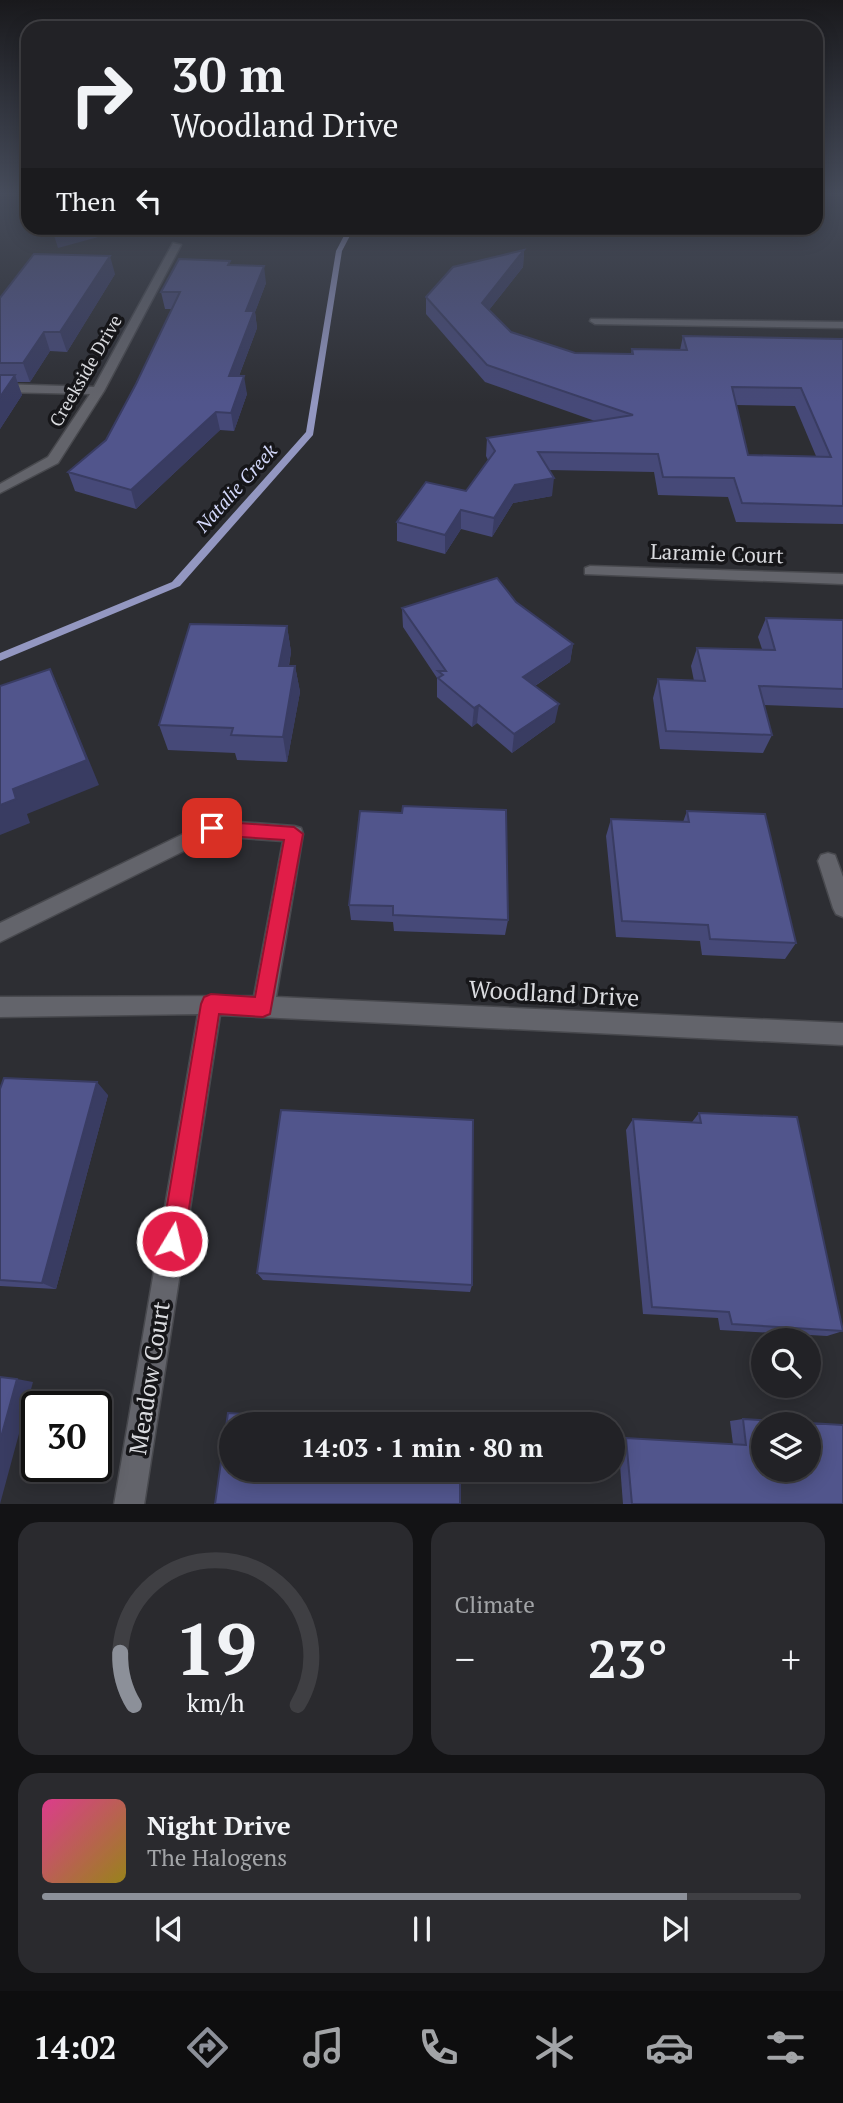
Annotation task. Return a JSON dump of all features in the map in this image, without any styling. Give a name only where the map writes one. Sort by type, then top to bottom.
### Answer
[{"type":"street","name":"Creekside Drive","points":[[0,489],[53,460],[98,391],[166,263]]},
{"type":"street","points":[[595,321],[843,326]]},
{"type":"street","points":[[0,388],[98,391]]},
{"type":"street","name":"Laramie Court","points":[[590,571],[843,579]]},
{"type":"street","points":[[0,933],[212,828],[294,834],[263,1007]]},
{"type":"street","points":[[828,861],[843,908]]},
{"type":"street","name":"Woodland Drive","points":[[0,1007],[211,1004],[843,1034]]},
{"type":"street","name":"Meadow Court","points":[[129,1504],[211,1004]]},
{"type":"building","points":[[27,263],[105,263],[60,332],[44,332],[23,363],[0,363],[0,298]]},
{"type":"building","points":[[177,263],[264,266],[246,311],[254,311],[229,376],[244,376],[231,413],[216,412],[131,490],[68,472],[106,440],[136,384],[180,292],[161,292]]},
{"type":"building","points":[[469,263],[514,263],[482,303],[511,332],[575,353],[633,354],[632,349],[687,350],[683,336],[843,339],[843,506],[742,503],[734,478],[663,477],[658,454],[538,452],[554,478],[515,485],[494,518],[461,510],[445,535],[397,522],[426,482],[466,491],[495,451],[487,438],[633,415],[487,365],[426,297],[453,267]],"holes":[[[732,387],[801,388],[831,457],[748,455]]]},
{"type":"building","points":[[0,375],[15,375],[0,397]]},
{"type":"building","points":[[497,578],[516,602],[573,644],[523,677],[559,704],[514,734],[479,705],[474,708],[438,678],[443,675],[438,671],[446,671],[402,608]]},
{"type":"building","points":[[766,618],[843,620],[843,689],[759,686],[772,735],[666,731],[658,679],[705,681],[697,648],[775,650]]},
{"type":"building","points":[[190,624],[287,626],[279,666],[295,666],[283,737],[231,735],[233,728],[159,725]]},
{"type":"building","points":[[50,669],[87,760],[13,789],[16,799],[0,805],[0,686]]},
{"type":"building","points":[[403,806],[506,810],[508,920],[393,915],[393,906],[349,905],[360,811],[402,813]]},
{"type":"building","points":[[687,811],[765,814],[796,943],[710,939],[708,925],[622,921],[611,819],[689,822]]},
{"type":"building","points":[[4,1078],[97,1082],[42,1283],[0,1280],[0,1089]]},
{"type":"building","points":[[281,1110],[473,1120],[472,1285],[257,1273]]},
{"type":"building","points":[[699,1113],[797,1117],[843,1331],[732,1324],[729,1312],[652,1307],[633,1119],[701,1123]]},
{"type":"building","points":[[0,1377],[17,1379],[0,1441]]},
{"type":"building","points":[[743,1419],[751,1419],[751,1482],[821,1482],[821,1424],[843,1425],[843,1504],[632,1504],[626,1438],[746,1445]]},
{"type":"building","points":[[219,1476],[219,1482],[460,1482],[460,1504],[215,1504]]},
{"type":"waterway","name":"Natalie Creek","points":[[0,657],[176,584],[310,433],[337,263]]},
{"type":"route","points":[[172,1241],[211,1004],[263,1007],[294,834],[212,828]]}]
